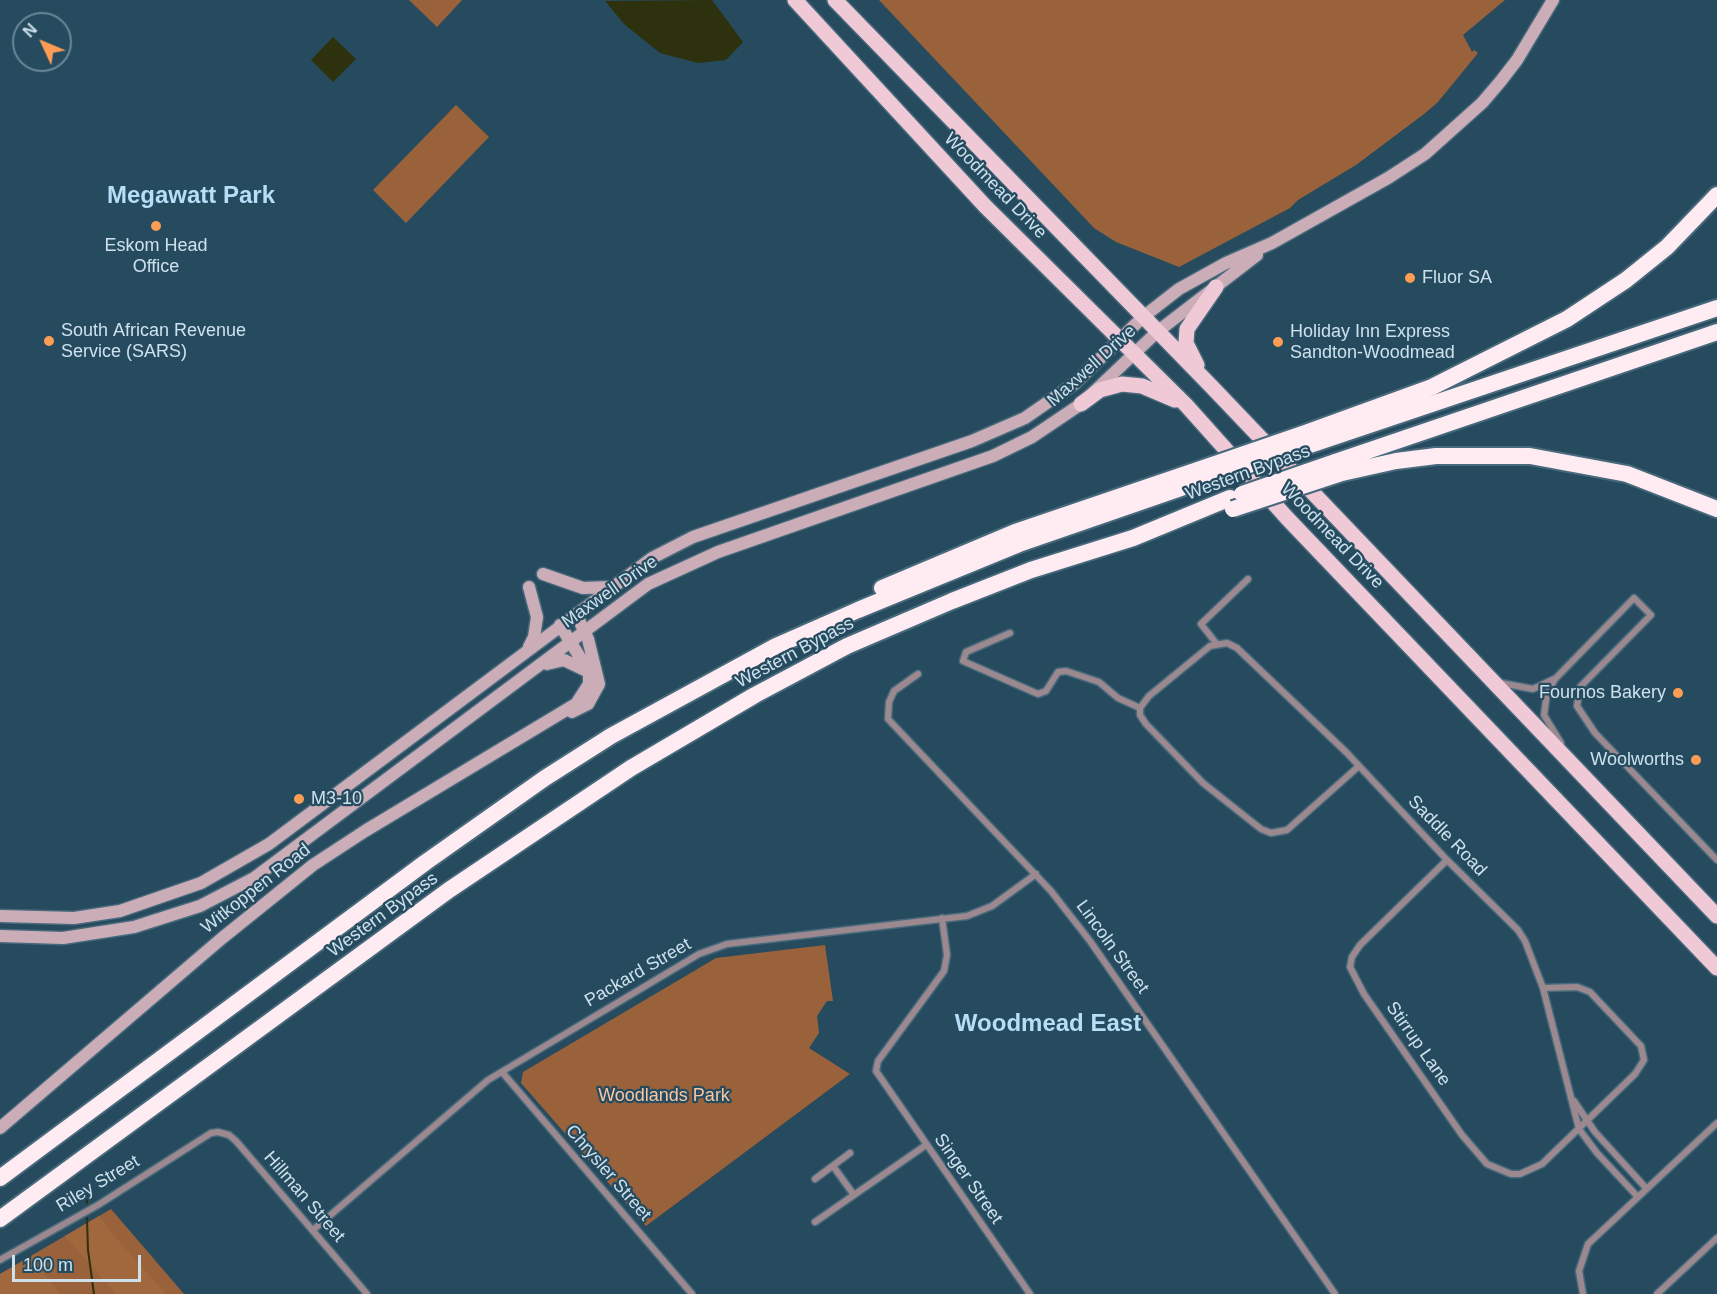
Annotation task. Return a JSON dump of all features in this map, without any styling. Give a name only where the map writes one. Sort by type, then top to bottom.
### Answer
[{"type":"highway","points":[[1312,438],[1432,387],[1567,318],[1626,280],[1667,247],[1717,195]]},
{"type":"highway","name":"Western Bypass","points":[[0,1178],[426,862],[545,778],[655,711],[776,646],[1019,544],[1214,471],[1662,327],[1717,306]]},
{"type":"highway","name":"Western Bypass","points":[[0,1219],[449,890],[631,768],[755,695],[847,646],[1021,574],[1338,468],[1717,332]]},
{"type":"highway","points":[[1338,468],[1436,456],[1530,456],[1594,466],[1662,487],[1717,510]]},
{"type":"main road","name":"Woodmead Drive","points":[[795,0],[985,206],[1186,405],[1287,519],[1717,968]]},
{"type":"main road","name":"Woodmead Drive","points":[[835,0],[1211,386],[1717,916]]},
{"type":"main road","name":"Maxwell Drive","points":[[0,916],[74,918],[120,911],[156,901],[201,883],[269,844],[652,558],[693,537],[972,441],[1019,421],[1074,384],[1143,317],[1179,289],[1226,263],[1272,243],[1388,178],[1448,135],[1500,82],[1517,60],[1553,0]]},
{"type":"main road","name":"Maxwell Drive","points":[[0,936],[63,938],[92,935],[171,917],[200,906],[254,878],[648,584],[680,567],[754,538],[993,456],[1043,431],[1080,404],[1157,332],[1272,243]]},
{"type":"main road","points":[[1211,386],[1190,352],[1186,334],[1191,320],[1216,287]]},
{"type":"main road","points":[[1080,404],[1105,388],[1128,384],[1147,388],[1186,405]]},
{"type":"main road","points":[[543,574],[583,588],[613,586]]},
{"type":"main road","points":[[527,651],[534,637],[537,617],[529,588]]},
{"type":"main road","name":"Witkoppen Road","points":[[561,714],[585,707],[598,690],[598,671],[585,631],[576,614]]},
{"type":"main road","points":[[560,625],[589,672]]},
{"type":"main road","points":[[536,667],[562,659],[589,672]]},
{"type":"main road","name":"Witkoppen Road","points":[[0,1128],[296,878],[365,831],[561,714],[583,695],[589,684],[589,672]]},
{"type":"main road","points":[[346,785],[358,802]]},
{"type":"main road","points":[[1688,885],[1717,909]]},
{"type":"street","points":[[1248,579],[1201,624],[1220,643],[1149,696],[1140,708],[1140,715],[1203,783],[1261,829],[1271,833],[1287,830],[1359,766]]},
{"type":"street","points":[[1586,778],[1544,715],[1547,693],[1555,679],[1634,598],[1652,615],[1580,687],[1577,705],[1595,733],[1717,860]]},
{"type":"street","points":[[1010,633],[966,652],[963,661],[1038,694],[1046,691],[1058,672],[1066,671],[1099,682],[1118,698],[1140,708]]},
{"type":"street","name":"Saddle Road","points":[[1220,643],[1237,648],[1359,766],[1447,860],[1518,930],[1525,941],[1543,988],[1579,1129],[1597,1153],[1637,1196]]},
{"type":"street","points":[[1484,673],[1515,687],[1533,689],[1555,679]]},
{"type":"street","name":"Lincoln Street","points":[[918,674],[894,691],[889,702],[888,718],[1036,874],[1097,950],[1335,1294]]},
{"type":"street","name":"Stirrup Lane","points":[[1447,860],[1360,945],[1352,957],[1351,973],[1462,1135],[1487,1164],[1510,1174],[1533,1170],[1579,1129]]},
{"type":"street","name":"Packard Street","points":[[313,1230],[488,1080],[711,949],[727,944],[977,913],[1036,874]]},
{"type":"street","name":"Singer Street","points":[[942,918],[947,946],[944,971],[878,1061],[876,1071],[1030,1294]]},
{"type":"street","points":[[1543,988],[1577,987],[1590,992],[1645,1053],[1642,1066],[1579,1129]]},
{"type":"street","name":"Chrysler Street","points":[[502,1072],[692,1294]]},
{"type":"street","name":"Saddle Road","points":[[1573,1100],[1587,1121],[1646,1188]]},
{"type":"street","points":[[1583,1294],[1579,1271],[1584,1250],[1603,1228],[1717,1123]]},
{"type":"street","name":"Hillman Street","points":[[211,1133],[224,1133],[236,1141],[367,1294]]},
{"type":"street","name":"Riley Street","points":[[0,1260],[98,1204],[211,1133]]},
{"type":"street","points":[[815,1222],[926,1145]]},
{"type":"street","points":[[815,1179],[850,1153]]},
{"type":"street","points":[[833,1166],[854,1195]]},
{"type":"street","points":[[1657,1294],[1717,1238]]},
{"type":"green space","points":[[409,0],[462,0],[437,27]]},
{"type":"green space","points":[[879,0],[1505,0],[1463,35],[1472,52],[1474,50],[1478,53],[1438,102],[1424,114],[1356,165],[1298,200],[1290,208],[1179,267],[1116,242],[1094,228]]},
{"type":"green space","points":[[456,105],[489,137],[406,223],[373,190]]},
{"type":"green space","name":"Woodlands Park","points":[[825,945],[833,1001],[827,1001],[817,1016],[819,1033],[809,1048],[850,1074],[646,1226],[521,1083],[523,1072],[716,958]]},
{"type":"green space","points":[[111,1209],[184,1294],[0,1294],[0,1274]]},
{"type":"shaded area","points":[[712,0],[743,42],[726,60],[698,63],[660,53],[624,24],[605,1]]},
{"type":"shaded area","points":[[333,37],[356,59],[333,82],[311,60]]},
{"type":"shaded area","points":[[99,1216],[166,1294],[116,1294],[65,1236]]},
{"type":"shaded area","points":[[37,1253],[35,1262],[60,1294],[0,1294],[0,1274]]},
{"type":"waterway","points":[[87,1185],[87,1203]]},
{"type":"waterway","points":[[87,1218],[88,1250],[94,1294]]},
{"type":"place","name":"Eskom Head Office","points":[[156,226]]},
{"type":"place","name":"Fluor SA","points":[[1410,278]]},
{"type":"place","name":"South African Revenue Service (SARS)","points":[[49,341]]},
{"type":"place","name":"Holiday Inn Express Sandton-Woodmead","points":[[1278,342]]},
{"type":"place","name":"Fournos Bakery","points":[[1678,693]]},
{"type":"place","name":"Woolworths","points":[[1696,760]]},
{"type":"place","name":"M3-10","points":[[299,799]]},
{"type":"district","name":"Megawatt Park","points":[[191,196]]},
{"type":"district","name":"Woodmead East","points":[[1048,1024]]}]
